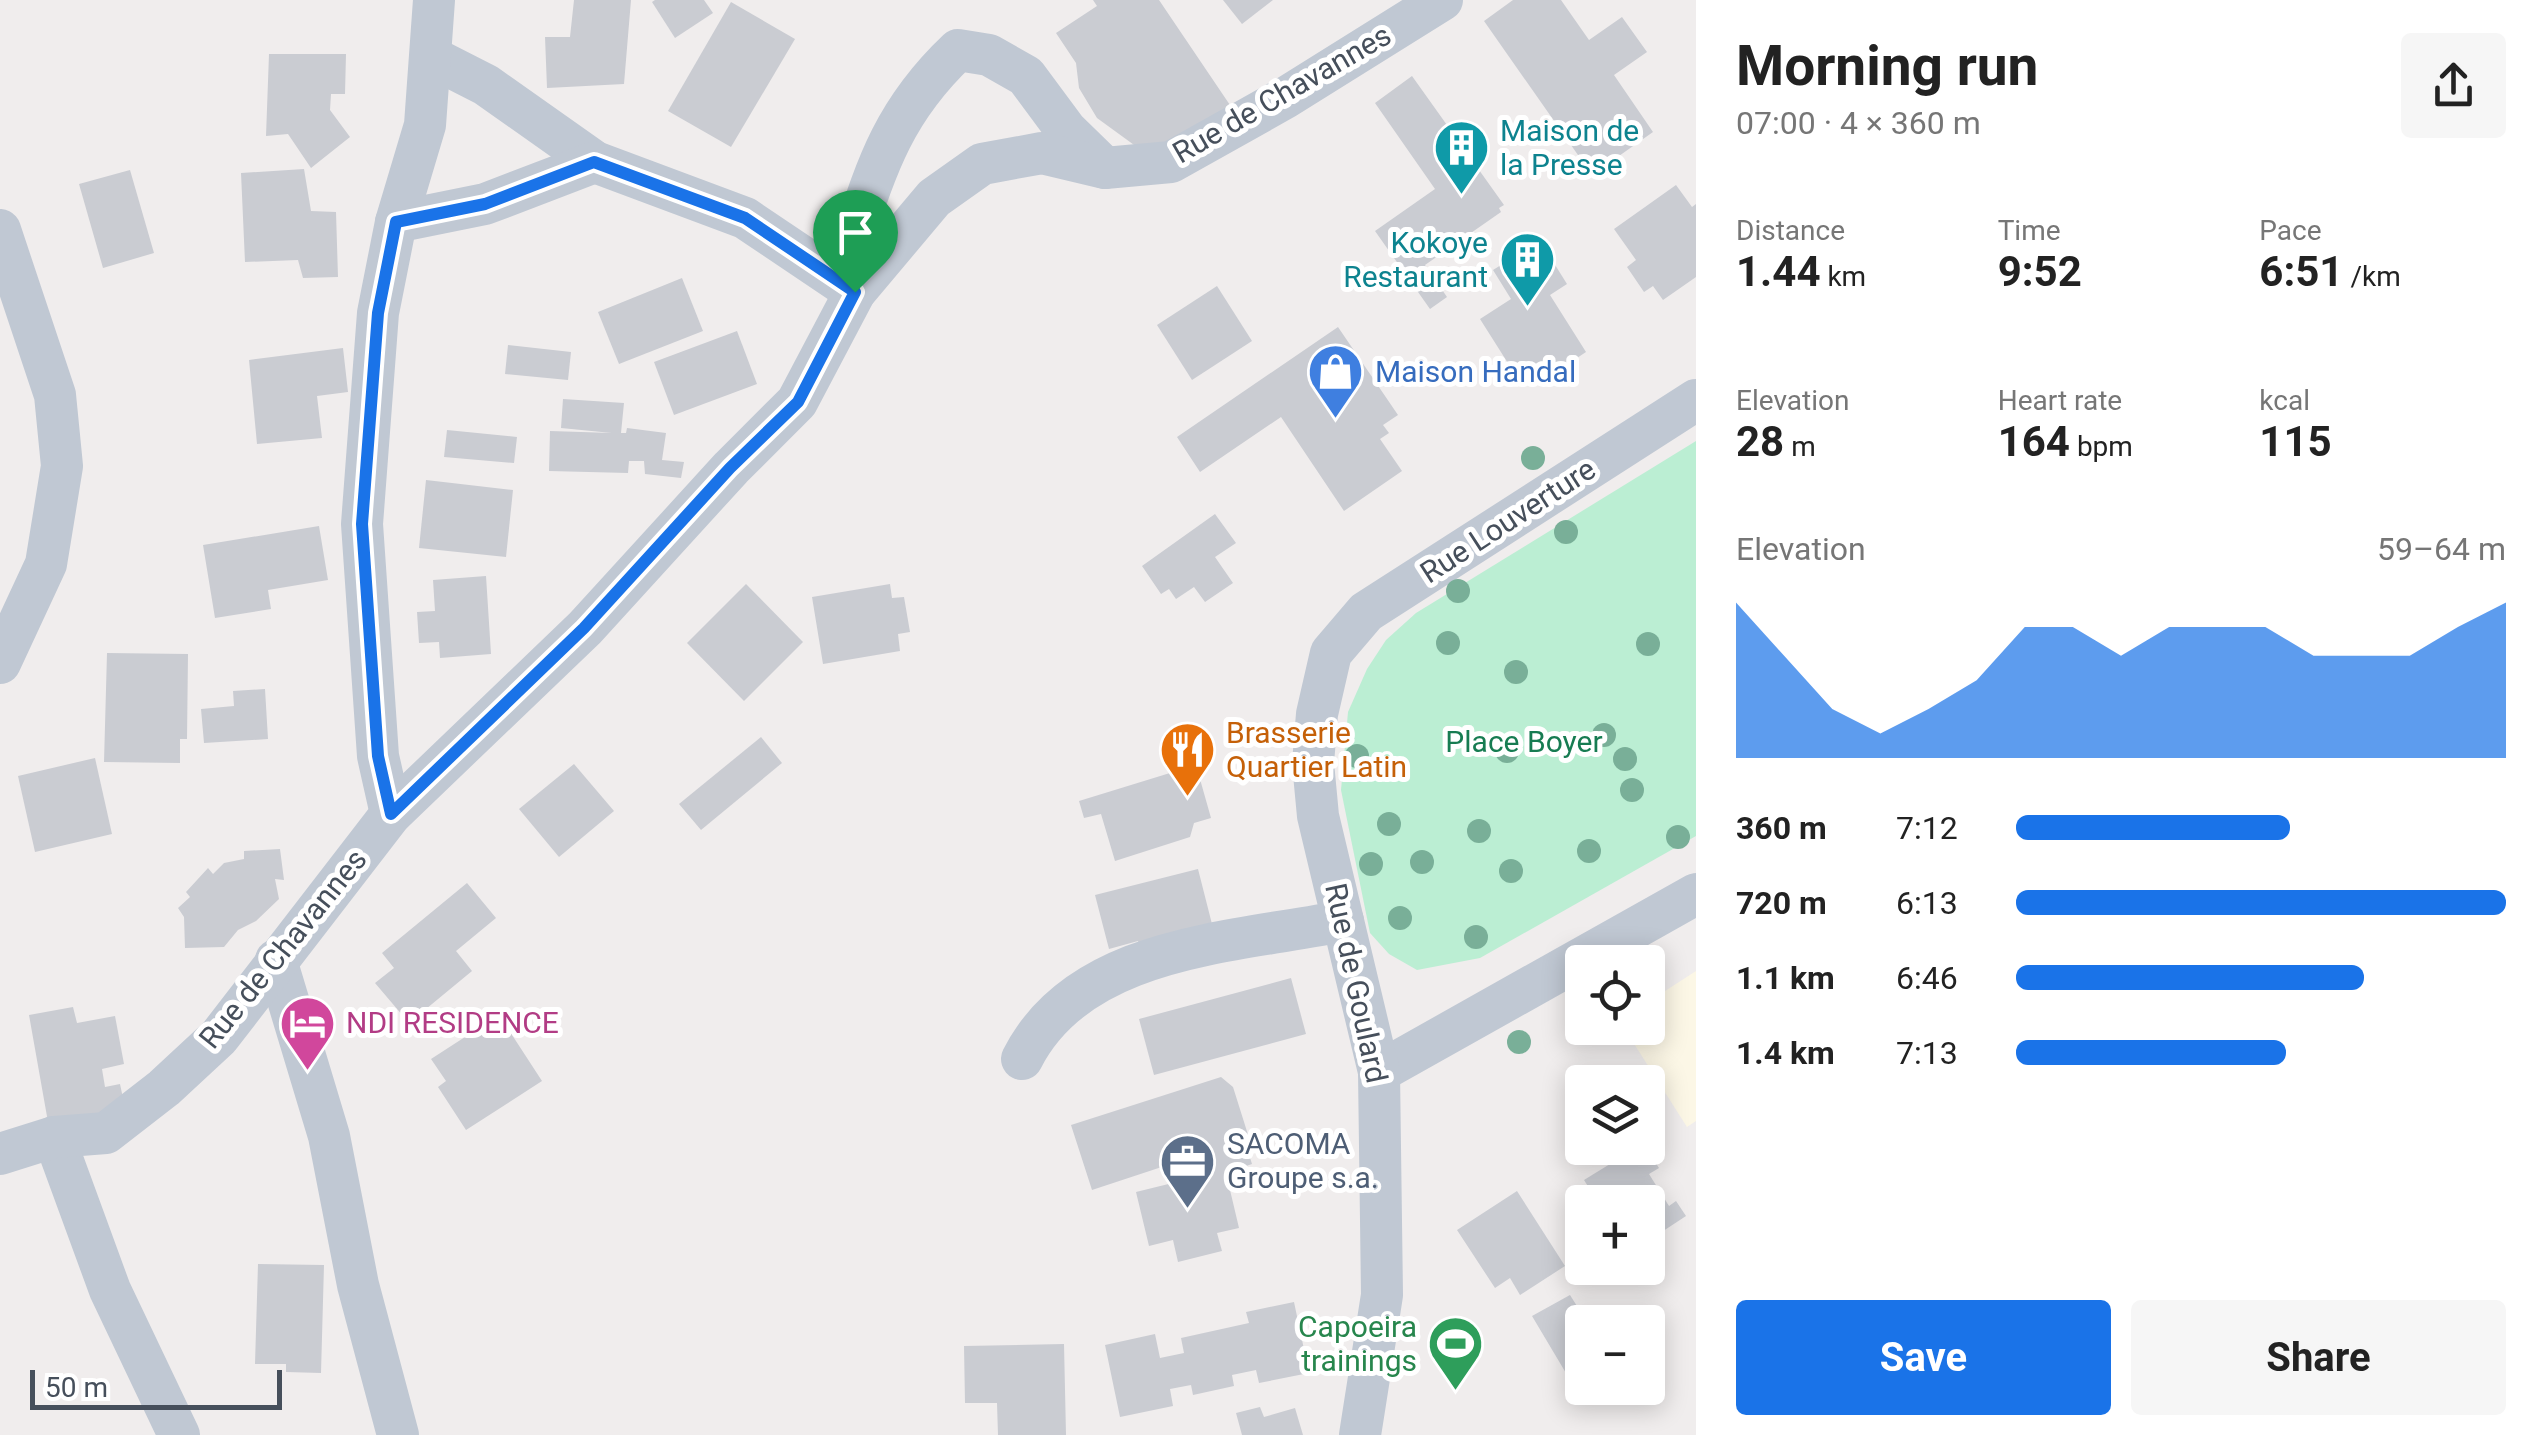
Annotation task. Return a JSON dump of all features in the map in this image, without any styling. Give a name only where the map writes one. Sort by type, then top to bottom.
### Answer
[{"type":"street","points":[[391,814],[378,756],[362,524],[378,313],[396,222],[425,125],[433,58],[434,0]]},
{"type":"street","name":"Rue de Chavannes","points":[[0,1154],[54,1138],[106,1133],[164,1088],[219,1036],[391,814],[584,628],[730,468],[798,402],[847,285],[934,198],[982,164],[1042,153],[1105,168],[1171,162],[1286,98],[1442,0]]},
{"type":"street","points":[[433,58],[486,85],[594,162],[745,218],[847,285],[887,140],[930,77],[958,50],[989,56],[1026,76],[1066,130],[1105,168]]},
{"type":"street","points":[[396,222],[485,204],[594,162]]},
{"type":"street","points":[[0,230],[55,394],[62,466],[46,564],[0,663]]},
{"type":"street","name":"Rue Louverture","points":[[1331,653],[1366,612],[1696,400]]},
{"type":"street","name":"Rue de Goulard","points":[[1331,653],[1317,714],[1313,764],[1318,816],[1380,1072],[1382,1295],[1360,1435]]},
{"type":"street","points":[[1380,1072],[1696,894]]},
{"type":"street","points":[[1022,1059],[1037,1028],[1063,1002],[1146,959],[1343,921]]},
{"type":"street","points":[[276,960],[329,1136],[358,1285],[398,1435]]},
{"type":"street","points":[[54,1138],[110,1290],[180,1435]]},
{"type":"shaded area","points":[[1696,971],[1696,1121],[1687,1127],[1665,1092],[1665,1065],[1648,1065],[1635,1045],[1665,1045],[1665,991]]},
{"type":"green space","name":"Place Boyer","points":[[1696,441],[1696,836],[1480,958],[1417,970],[1389,954],[1370,933],[1341,790],[1348,712],[1367,669],[1386,640],[1416,613]]},
{"type":"building","points":[[574,0],[631,0],[624,84],[547,88],[545,37],[570,37]]},
{"type":"building","points":[[704,0],[713,13],[675,38],[652,2]]},
{"type":"building","points":[[1093,0],[1159,0],[1234,111],[1180,148],[1141,150],[1097,118],[1079,88],[1076,63],[1056,33],[1097,6]]},
{"type":"building","points":[[1223,0],[1273,0],[1242,24]]},
{"type":"building","points":[[1513,0],[1561,0],[1589,40],[1622,17],[1647,52],[1614,75],[1653,132],[1592,175],[1484,21]]},
{"type":"building","points":[[731,2],[795,39],[731,147],[668,111]]},
{"type":"building","points":[[269,54],[346,54],[345,94],[331,94],[330,110],[350,137],[311,168],[288,134],[266,136]]},
{"type":"building","name":"Maison de la Presse","points":[[1412,76],[1504,205],[1499,208],[1501,212],[1425,265],[1447,297],[1430,309],[1375,231],[1435,189],[1375,103]]},
{"type":"building","points":[[304,169],[311,211],[336,212],[338,277],[303,278],[298,260],[245,262],[241,173]]},
{"type":"building","points":[[130,170],[154,253],[103,268],[79,184]]},
{"type":"building","points":[[1676,185],[1692,207],[1696,204],[1696,277],[1663,300],[1653,286],[1644,292],[1627,267],[1636,260],[1614,229]]},
{"type":"building","name":"Kokoye Restaurant","points":[[1525,250],[1537,269],[1552,260],[1567,284],[1550,295],[1586,352],[1553,374],[1545,363],[1518,379],[1480,319],[1511,299],[1493,270]]},
{"type":"building","points":[[682,278],[703,331],[619,364],[598,312]]},
{"type":"building","points":[[1217,286],[1252,341],[1192,380],[1157,325]]},
{"type":"building","name":"Maison Handal","points":[[1338,327],[1398,415],[1383,425],[1389,433],[1380,439],[1402,471],[1344,511],[1281,417],[1200,472],[1177,437]]},
{"type":"building","points":[[737,331],[757,384],[674,415],[654,362]]},
{"type":"building","points":[[508,345],[571,352],[568,380],[505,374]]},
{"type":"building","points":[[343,348],[348,392],[317,396],[322,438],[257,444],[249,360]]},
{"type":"building","points":[[563,399],[624,403],[621,433],[626,433],[627,428],[666,433],[662,460],[684,462],[681,478],[645,474],[644,461],[629,461],[628,473],[549,471],[550,431],[612,433],[561,428]]},
{"type":"building","points":[[447,430],[517,437],[514,463],[444,457]]},
{"type":"building","points":[[426,480],[513,490],[506,557],[419,548]]},
{"type":"building","points":[[1215,514],[1236,543],[1215,557],[1233,583],[1205,602],[1194,587],[1176,599],[1169,589],[1161,594],[1142,566]]},
{"type":"building","points":[[319,526],[328,580],[268,590],[271,609],[215,618],[203,545]]},
{"type":"building","points":[[486,576],[491,654],[440,658],[439,642],[419,643],[417,612],[435,611],[433,580]]},
{"type":"building","points":[[746,584],[803,642],[744,701],[687,643]]},
{"type":"building","points":[[890,584],[892,598],[904,597],[910,632],[898,634],[900,651],[823,664],[812,597]]},
{"type":"building","points":[[107,653],[188,654],[187,739],[180,739],[180,763],[104,762]]},
{"type":"building","points":[[265,689],[268,739],[204,743],[201,709],[234,706],[233,691]]},
{"type":"building","points":[[761,737],[782,763],[701,830],[679,804]]},
{"type":"building","points":[[95,758],[112,834],[35,852],[18,776]]},
{"type":"building","points":[[574,764],[614,811],[559,857],[519,809]]},
{"type":"building","points":[[1196,765],[1211,818],[1194,823],[1190,837],[1115,861],[1101,814],[1084,818],[1079,801]]},
{"type":"building","points":[[280,849],[284,880],[275,879],[279,899],[256,921],[238,930],[224,947],[185,948],[184,917],[178,908],[190,897],[186,892],[208,868],[213,874],[224,863],[244,859],[244,851]]},
{"type":"building","points":[[1198,869],[1214,932],[1141,951],[1138,941],[1109,949],[1095,895]]},
{"type":"building","points":[[467,883],[496,918],[456,951],[472,971],[409,1023],[375,983],[394,968],[382,953]]},
{"type":"building","points":[[1291,978],[1306,1034],[1154,1075],[1139,1019]]},
{"type":"building","points":[[73,1007],[77,1023],[115,1016],[124,1064],[102,1069],[105,1087],[120,1084],[127,1117],[48,1122],[29,1015]]},
{"type":"building","points":[[499,1015],[542,1081],[466,1130],[438,1087],[446,1081],[431,1059]]},
{"type":"building","points":[[1221,1077],[1233,1087],[1250,1141],[1245,1142],[1252,1164],[1226,1173],[1239,1228],[1217,1233],[1222,1251],[1178,1262],[1173,1240],[1149,1246],[1136,1192],[1205,1175],[1198,1155],[1092,1190],[1071,1125]]},
{"type":"building","points":[[1608,1165],[1659,1168],[1649,1174],[1656,1185],[1587,1185],[1584,1180]]},
{"type":"building","points":[[1517,1191],[1565,1266],[1520,1295],[1510,1278],[1495,1288],[1457,1230]]},
{"type":"building","points":[[1665,1200],[1669,1206],[1676,1201],[1686,1216],[1665,1230]]},
{"type":"building","points":[[258,1264],[324,1265],[321,1373],[286,1372],[286,1364],[255,1364]]},
{"type":"building","points":[[1570,1295],[1576,1305],[1565,1305],[1565,1371],[1532,1316]]},
{"type":"building","points":[[1294,1302],[1309,1373],[1259,1383],[1256,1370],[1232,1375],[1234,1386],[1193,1395],[1191,1385],[1170,1389],[1173,1406],[1120,1417],[1105,1345],[1155,1334],[1160,1358],[1184,1353],[1181,1338],[1249,1323],[1246,1312]]},
{"type":"building","points":[[1064,1344],[1066,1435],[998,1435],[997,1403],[965,1403],[964,1346]]},
{"type":"building","points":[[1260,1407],[1264,1417],[1295,1408],[1303,1435],[1242,1435],[1236,1413]]},
{"type":"place","name":"Maison de la Presse","points":[[1461,197]]},
{"type":"place","name":"Kokoye Restaurant","points":[[1527,309]]},
{"type":"place","name":"Maison Handal","points":[[1336,421]]},
{"type":"place","name":"Brasserie Quartier Latin","points":[[1187,799]]},
{"type":"place","name":"NDI RESIDENCE","points":[[307,1072]]},
{"type":"place","name":"SACOMA Groupe s.a.","points":[[1188,1210]]},
{"type":"place","name":"Capoeira trainings","points":[[1456,1393]]},
{"type":"route","points":[[594,162],[745,218],[855,292],[798,402],[730,468],[584,628],[391,814],[378,756],[362,524],[378,313],[396,222],[485,204],[594,162]]}]
